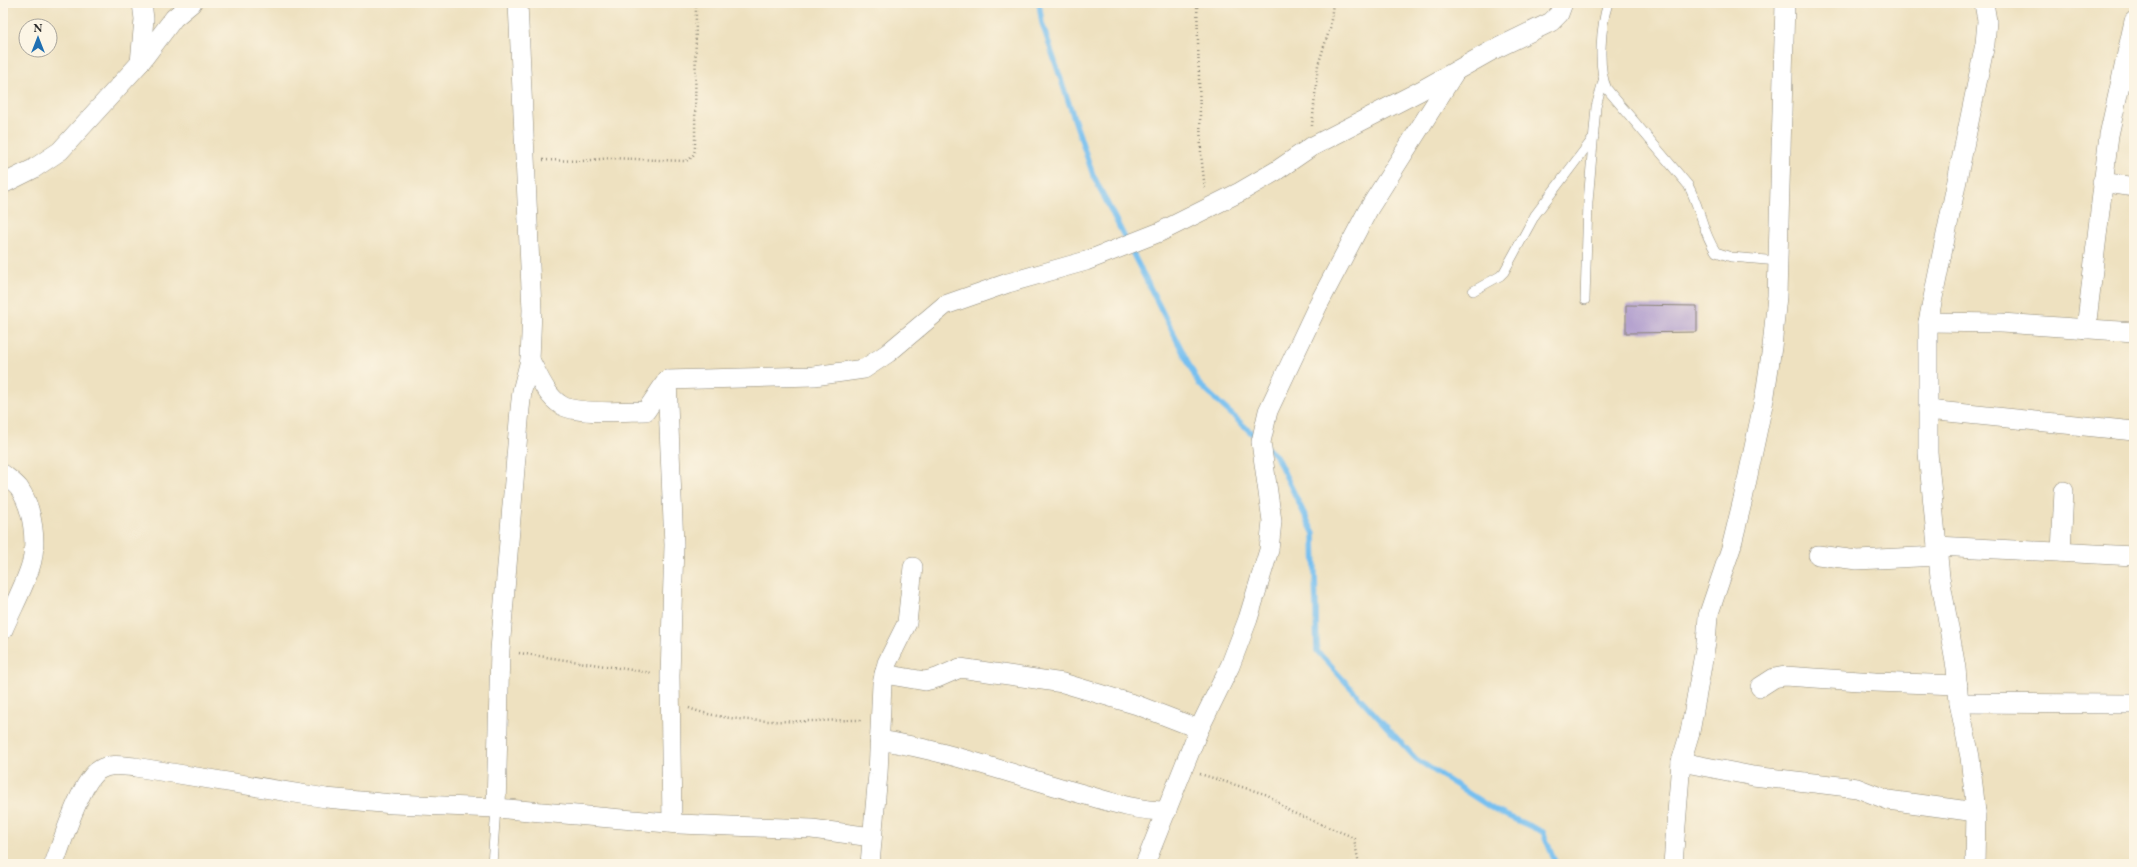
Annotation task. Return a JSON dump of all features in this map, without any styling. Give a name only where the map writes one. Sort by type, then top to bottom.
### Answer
[{"type":"street","points":[[140,63],[144,19],[142,3]]},
{"type":"street","points":[[3,184],[34,169],[60,151],[140,63],[174,18],[192,3]]},
{"type":"street","points":[[496,808],[500,650],[522,391],[530,360],[532,310],[518,3]]},
{"type":"street","points":[[667,380],[814,376],[856,372],[871,365],[888,353],[945,305],[980,292],[1049,273],[1128,246],[1160,232],[1276,171],[1310,147],[1420,92],[1457,69],[1551,22],[1559,14],[1563,3]]},
{"type":"street","points":[[1673,864],[1681,762],[1690,732],[1706,643],[1708,616],[1733,541],[1765,395],[1775,318],[1786,3]]},
{"type":"street","points":[[1974,864],[1976,812],[1970,757],[1937,551],[1928,453],[1928,322],[1985,44],[1986,21],[1984,3]]},
{"type":"street","points":[[2086,329],[2108,135],[2134,21]]},
{"type":"street","points":[[1145,864],[1199,729],[1213,704],[1248,619],[1269,550],[1272,521],[1261,442],[1268,411],[1318,305],[1368,210],[1457,69]]},
{"type":"street","points":[[2102,182],[2134,187]]},
{"type":"street","points":[[1928,322],[2001,323],[2134,332]]},
{"type":"street","points":[[530,360],[550,395],[561,405],[568,408],[594,411],[646,411],[667,380]]},
{"type":"street","points":[[667,380],[674,545],[670,676],[672,823]]},
{"type":"street","points":[[1928,410],[2134,431]]},
{"type":"street","points":[[3,474],[18,486],[24,496],[30,512],[33,547],[30,568],[3,630]]},
{"type":"street","points":[[2061,552],[2064,491]]},
{"type":"street","points":[[1818,555],[1858,560],[1937,551],[2061,552],[2134,556]]},
{"type":"street","points":[[870,864],[884,674],[907,623],[913,567]]},
{"type":"street","points":[[884,674],[925,681],[960,668],[1063,683],[1138,705],[1199,729]]},
{"type":"street","points":[[1760,687],[1774,678],[1785,676],[1875,682],[1959,694],[2134,704]]},
{"type":"street","points":[[879,740],[908,745],[954,757],[1126,807],[1166,811]]},
{"type":"street","points":[[1681,762],[1766,778],[1857,788],[1893,801],[1976,812]]},
{"type":"street","points":[[54,864],[82,792],[91,777],[98,770],[110,765],[135,767],[326,798],[393,804],[496,808],[672,823],[818,830],[872,837]]},
{"type":"lane","points":[[1585,300],[1588,202],[1596,107],[1603,81],[1603,27],[1608,3]]},
{"type":"lane","points":[[1603,81],[1612,94],[1688,185],[1694,197],[1707,236],[1716,252],[1731,257],[1778,261]]},
{"type":"lane","points":[[1474,291],[1500,276],[1504,272],[1535,215],[1594,137]]},
{"type":"lane","points":[[492,864],[496,808]]},
{"type":"path","points":[[526,160],[582,161],[610,158],[685,161],[692,158],[695,151],[696,3]]},
{"type":"path","points":[[1197,3],[1201,154],[1209,207]]},
{"type":"path","points":[[1310,147],[1318,65],[1330,28],[1333,3]]},
{"type":"path","points":[[500,650],[670,676]]},
{"type":"path","points":[[686,706],[701,713],[745,719],[880,720]]},
{"type":"path","points":[[1184,769],[1268,795],[1291,812],[1348,835],[1354,839],[1359,864]]},
{"type":"building","points":[[1626,305],[1697,306],[1697,332],[1626,333]]},
{"type":"waterway","points":[[1039,3],[1042,23],[1093,175],[1199,384],[1258,439]]},
{"type":"waterway","points":[[1267,448],[1276,456],[1314,534],[1317,651],[1416,759],[1496,811],[1543,832],[1556,864]]}]
